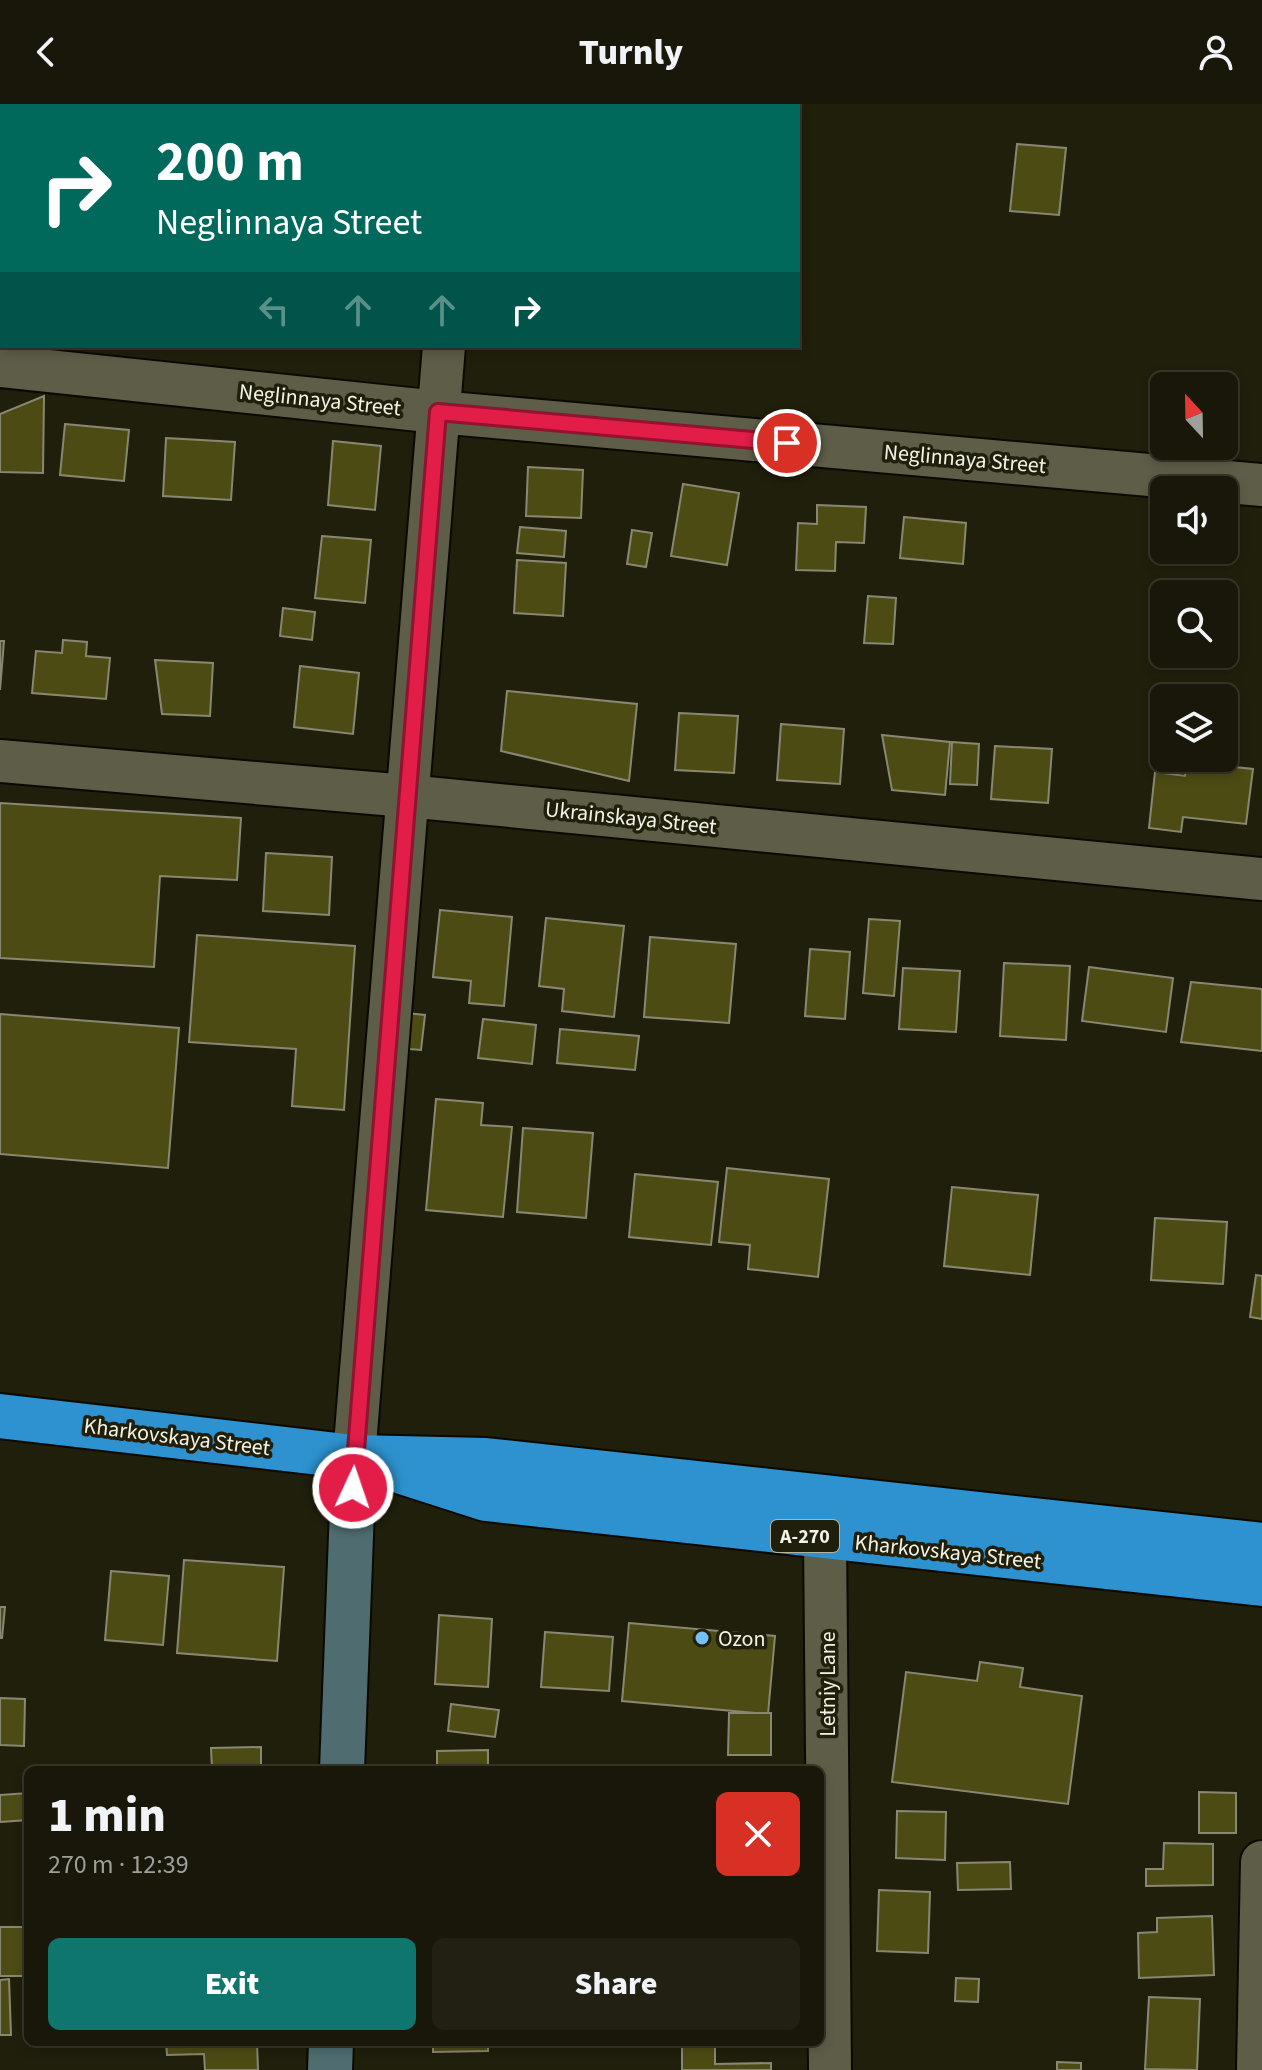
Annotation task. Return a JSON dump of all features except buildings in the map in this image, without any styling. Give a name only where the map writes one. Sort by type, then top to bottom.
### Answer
[{"type":"highway","name":"Kharkovskaya Street","points":[[0,1416],[354,1457],[486,1460],[1262,1545]]},
{"type":"highway","name":"Kharkovskaya Street","points":[[354,1457],[486,1499],[1262,1584]]},
{"type":"main road","points":[[342,1766],[354,1457]]},
{"type":"main road","points":[[330,2070],[331,2046]]},
{"type":"street","points":[[354,1457],[444,348]]},
{"type":"street","name":"Neglinnaya Street","points":[[0,366],[438,412],[1262,485]]},
{"type":"street","name":"Ukrainskaya Street","points":[[0,761],[407,796],[1262,879]]},
{"type":"street","name":"Letniy Lane","points":[[825,1538],[830,2070]]},
{"type":"street","points":[[1258,2070],[1262,1862]]},
{"type":"place","name":"Ozon","points":[[702,1638]]},
{"type":"route","points":[[353,1488],[438,412],[787,443]]}]
